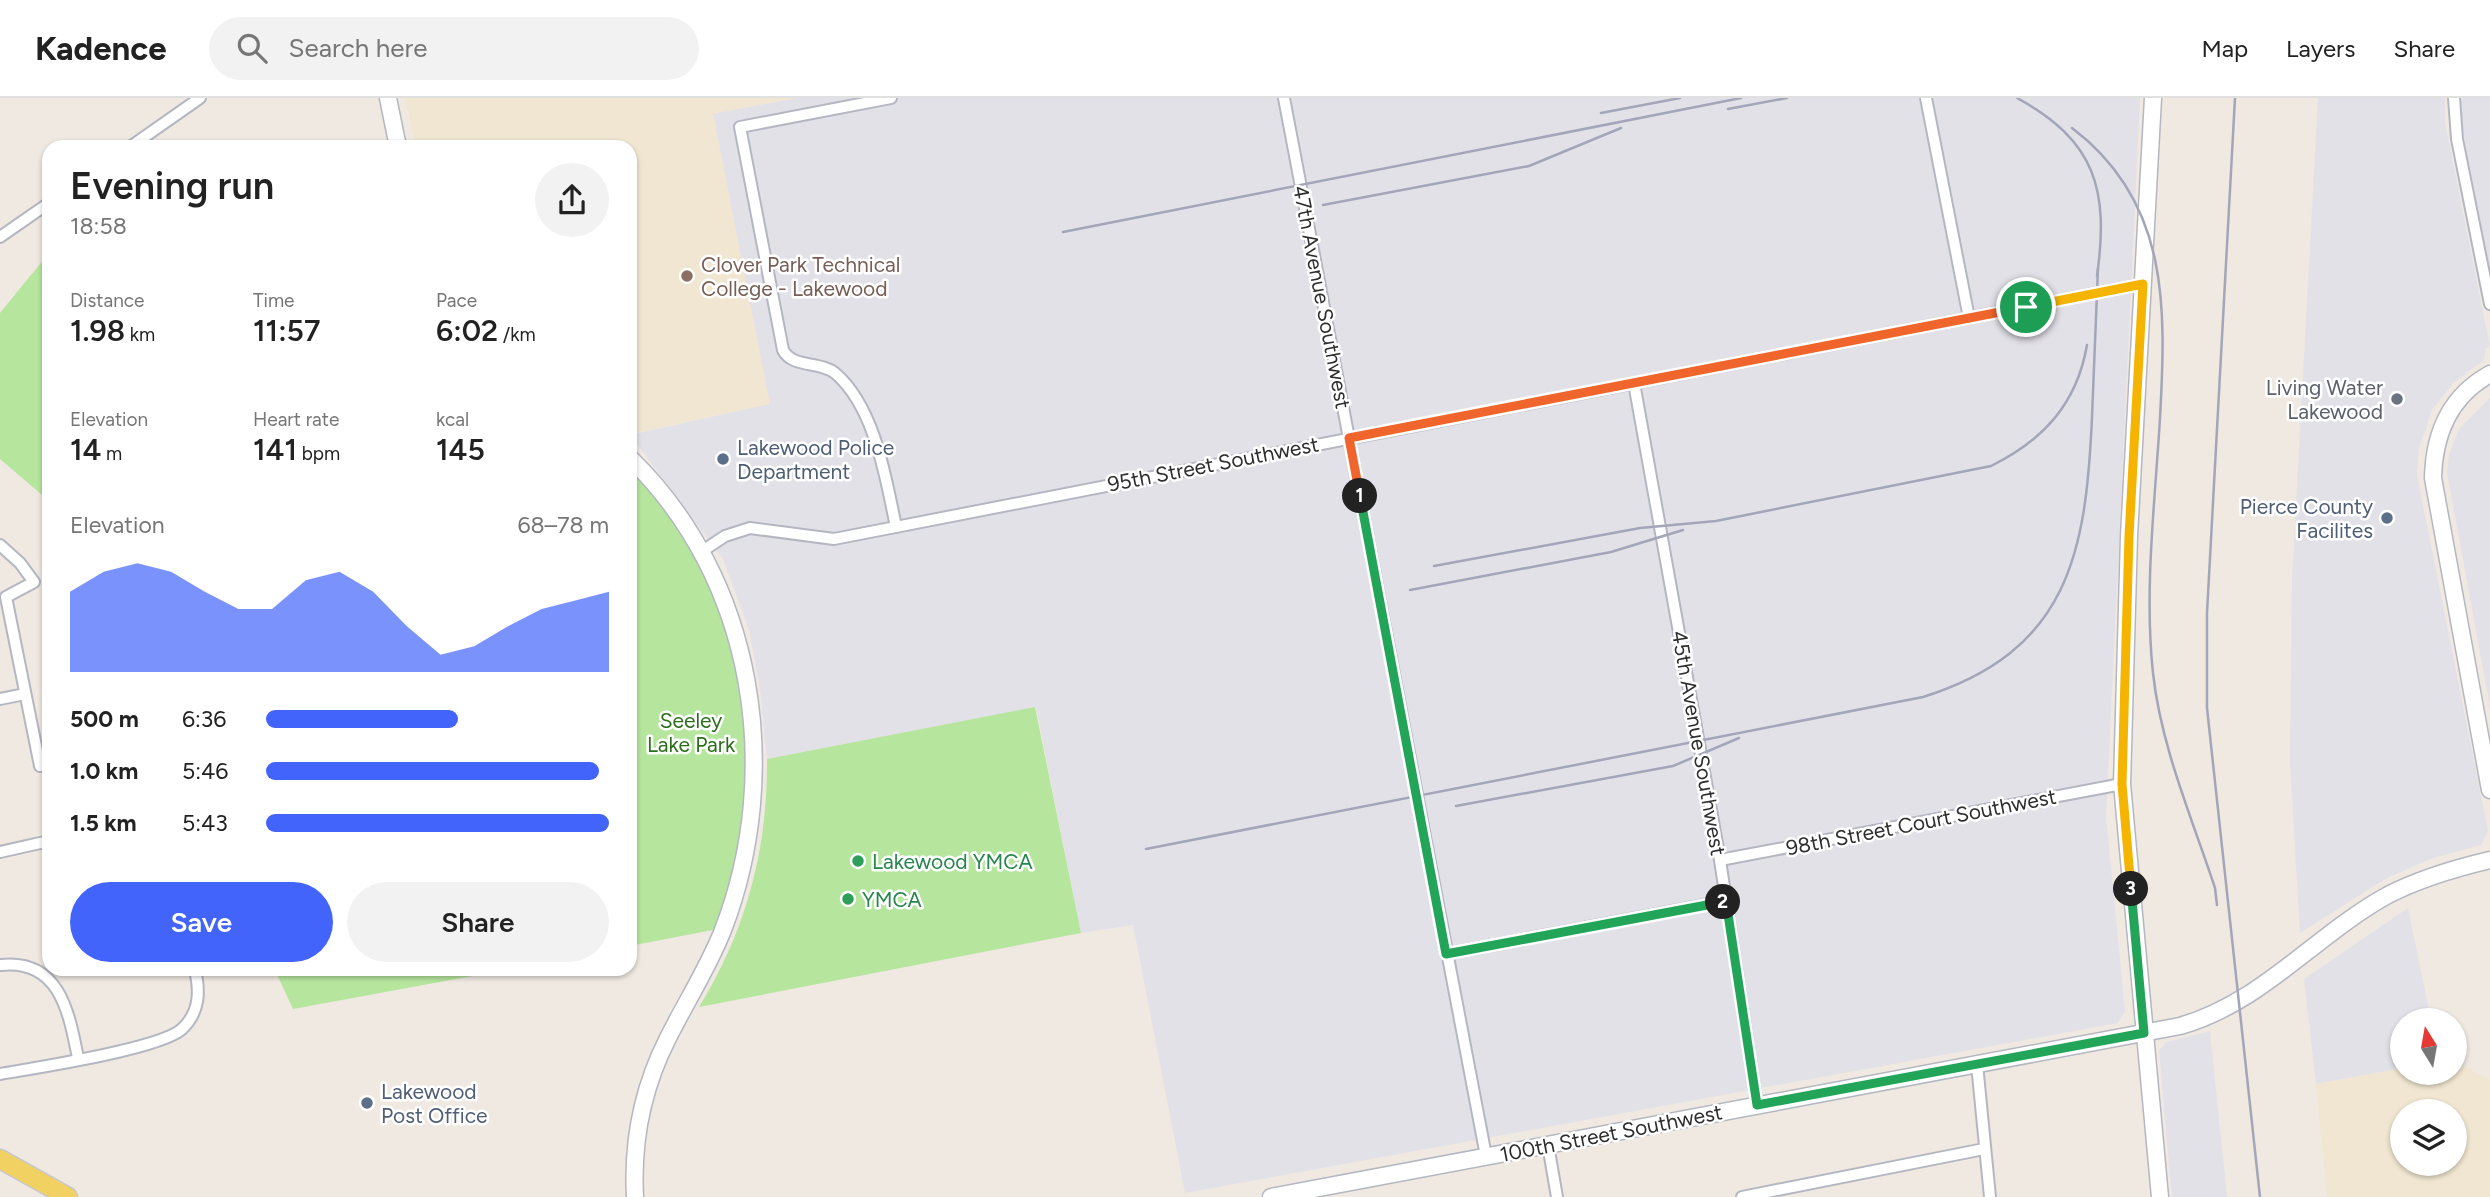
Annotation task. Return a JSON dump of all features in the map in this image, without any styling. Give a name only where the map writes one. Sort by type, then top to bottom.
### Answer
[{"type":"main road","points":[[388,98],[397,140]]},
{"type":"main road","points":[[2153,98],[2129,536],[2122,784],[2160,1197]]},
{"type":"main road","points":[[2490,374],[2469,388],[2448,413],[2433,454],[2433,478],[2490,790]]},
{"type":"main road","points":[[635,1197],[636,1149],[647,1091],[668,1036],[705,971],[739,884],[752,816],[755,767],[750,695],[729,615],[701,552],[670,504],[637,466]]},
{"type":"main road","name":"100th Street Southwest","points":[[1271,1197],[2204,1020],[2239,1003],[2341,926],[2388,895],[2455,869],[2490,860]]},
{"type":"main road","points":[[0,1159],[68,1197]]},
{"type":"street","points":[[140,140],[200,98]]},
{"type":"street","points":[[891,98],[740,127],[783,350],[796,361],[824,366],[833,372],[850,392],[874,437],[896,527]]},
{"type":"street","name":"47th Avenue Southwest","points":[[1284,98],[1486,1156]]},
{"type":"street","points":[[1926,98],[1969,318]]},
{"type":"street","points":[[2454,98],[2457,139],[2490,304]]},
{"type":"street","points":[[0,237],[42,208]]},
{"type":"street","name":"95th Street Southwest","points":[[701,552],[725,536],[750,528],[834,538],[2143,284]]},
{"type":"street","name":"45th Avenue Southwest","points":[[1634,383],[1720,860],[1757,1105]]},
{"type":"street","points":[[0,545],[20,563],[34,582],[6,597],[42,766]]},
{"type":"street","points":[[0,699],[25,694]]},
{"type":"street","name":"98th Street Court Southwest","points":[[1720,860],[2122,784]]},
{"type":"street","points":[[0,852],[42,843]]},
{"type":"street","points":[[1446,954],[1726,901]]},
{"type":"street","points":[[0,965],[14,964],[35,970],[56,988],[65,1002],[78,1058]]},
{"type":"street","points":[[0,1074],[160,1042],[176,1034],[190,1019],[198,999],[196,976]]},
{"type":"street","points":[[1977,1063],[1990,1197]]},
{"type":"street","points":[[1548,1145],[1557,1197]]},
{"type":"street","points":[[1742,1197],[1984,1149]]},
{"type":"shaded area","name":"Clover Park Technical College - Lakewood","points":[[405,98],[795,98],[713,114],[770,404],[637,432],[637,140],[414,140]]},
{"type":"shaded area","points":[[795,98],[2140,98],[2106,816],[2125,1011],[2118,1023],[1185,1193],[1133,925],[1081,933],[1036,707],[767,759],[760,689],[749,630],[723,559],[637,444],[637,433],[769,404],[713,113]]},
{"type":"shaded area","points":[[2318,98],[2445,98],[2445,123],[2490,347],[2486,348],[2484,360],[2453,383],[2432,410],[2419,448],[2417,475],[2488,831],[2481,845],[2430,859],[2385,879],[2300,933],[2290,762],[2292,579]]},
{"type":"shaded area","points":[[2462,98],[2490,98],[2490,278],[2459,110]]},
{"type":"shaded area","points":[[2490,398],[2490,707],[2447,473],[2449,454],[2459,429]]},
{"type":"shaded area","points":[[2408,908],[2429,1008],[2390,1008],[2390,1070],[2316,1084],[2304,979]]},
{"type":"shaded area","points":[[2210,1031],[2227,1197],[2172,1197],[2159,1051],[2166,1042]]},
{"type":"shaded area","points":[[2468,1068],[2490,1080],[2490,1197],[2327,1197],[2316,1084],[2390,1070],[2390,1085],[2468,1085]]},
{"type":"green space","points":[[42,262],[42,495],[0,459],[0,313]]},
{"type":"green space","name":"Seeley Lake Park","points":[[637,466],[652,482],[729,615],[755,765],[723,928],[637,945]]},
{"type":"green space","points":[[1035,707],[1081,933],[699,1007],[730,949],[751,888],[763,825],[767,759]]},
{"type":"green space","points":[[278,976],[472,976],[293,1009]]},
{"type":"railway","points":[[1601,113],[1680,98]]},
{"type":"railway","points":[[1063,232],[1741,98]]},
{"type":"railway","points":[[1728,109],[1787,98]]},
{"type":"railway","points":[[2017,98],[2044,114],[2065,132],[2091,171],[2098,193],[2101,218],[2097,276]]},
{"type":"railway","points":[[2235,98],[2207,613],[2207,708],[2260,1197]]},
{"type":"railway","points":[[1323,205],[1529,166],[1621,128]]},
{"type":"railway","points":[[2072,128],[2104,157],[2128,189],[2144,223],[2155,260],[2161,297],[2163,337],[2150,578],[2153,673],[2170,755],[2215,888],[2217,905]]},
{"type":"railway","points":[[1146,849],[1923,697],[1972,677],[2010,653],[2039,624],[2060,591],[2074,553],[2084,512],[2089,466],[2098,268]]},
{"type":"railway","points":[[1434,566],[1640,528],[1716,521],[1991,466],[2027,444],[2055,418],[2075,385],[2087,345]]},
{"type":"railway","points":[[1410,590],[1611,552],[1683,530]]},
{"type":"railway","points":[[1456,806],[1673,766],[1739,738]]},
{"type":"place","name":"Clover Park Technical College - Lakewood","points":[[687,276]]},
{"type":"place","name":"Living Water Lakewood","points":[[2397,399]]},
{"type":"place","name":"Lakewood Police Department","points":[[723,459]]},
{"type":"place","name":"Pierce County Facilites","points":[[2387,518]]},
{"type":"place","name":"Lakewood YMCA","points":[[858,861]]},
{"type":"place","name":"YMCA","points":[[848,899]]},
{"type":"place","name":"Lakewood Post Office","points":[[367,1103]]},
{"type":"route","points":[[2143,284],[2129,536],[2122,784],[2144,1033],[1757,1105],[1726,901],[1446,954],[1349,438],[2026,307],[2143,284]]}]
